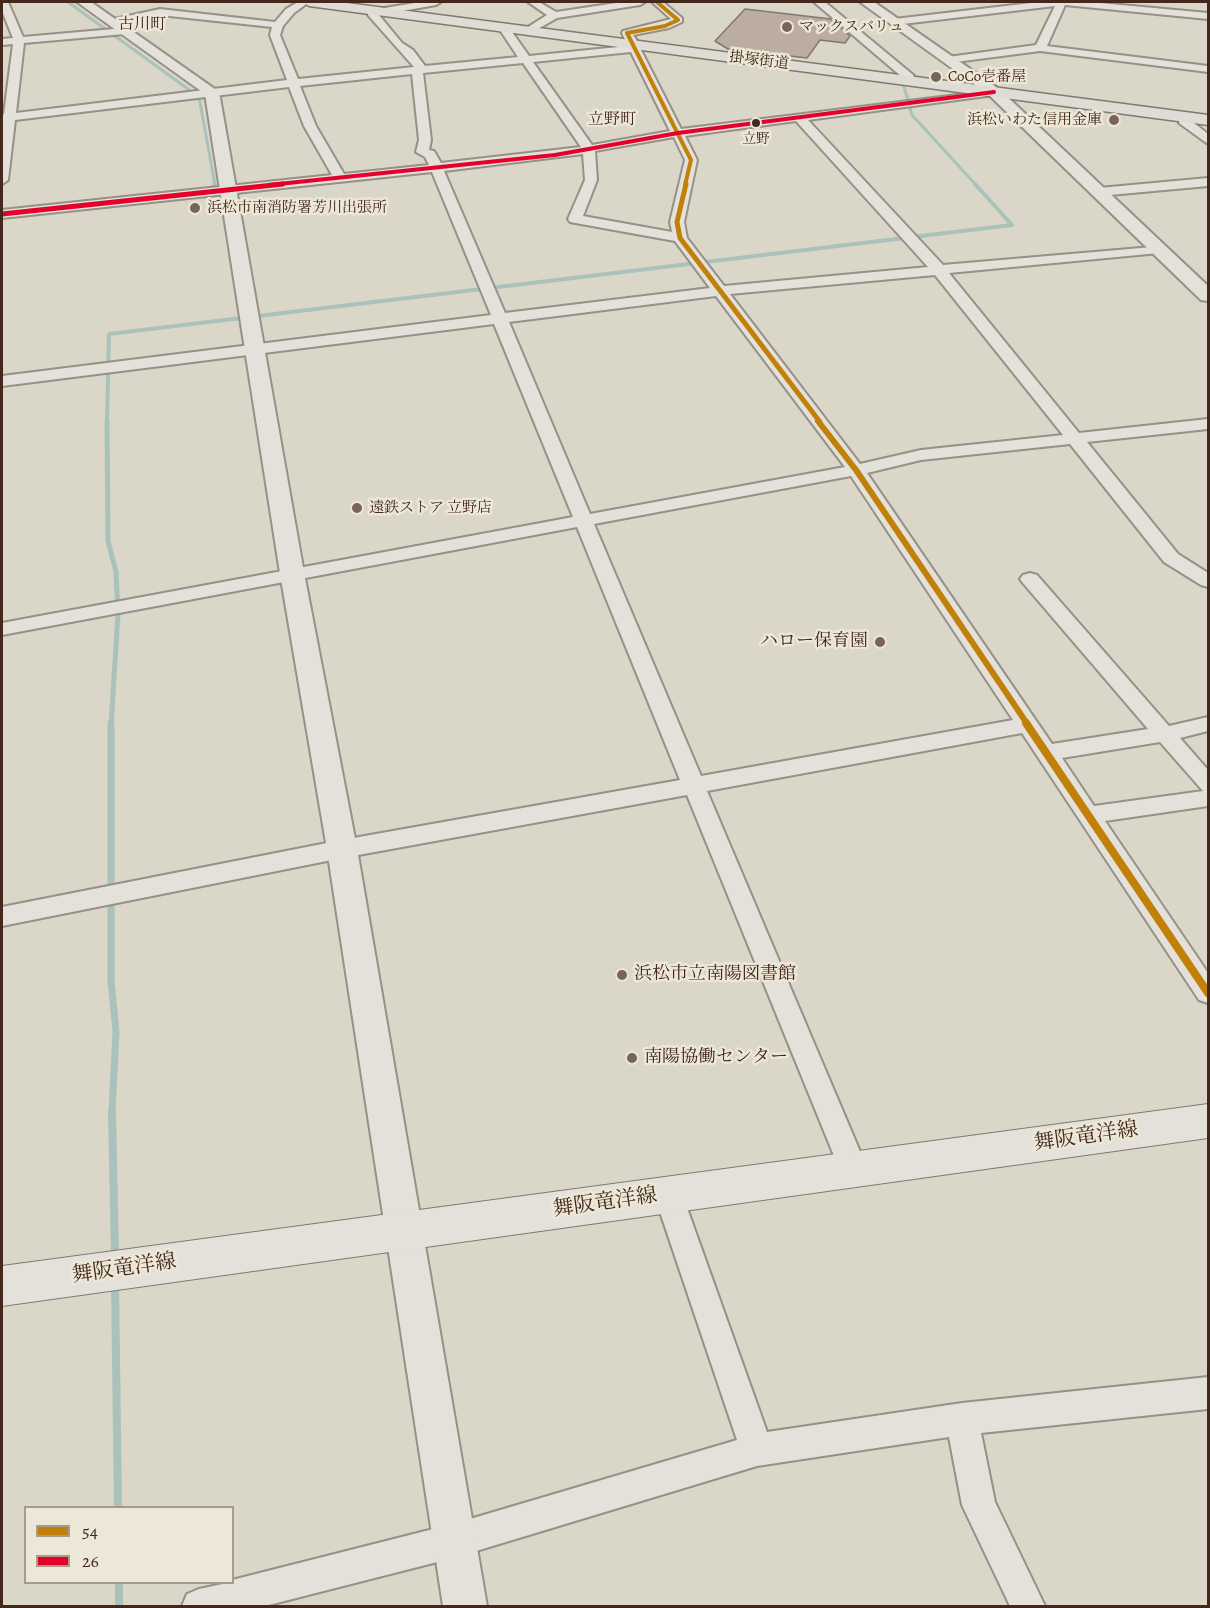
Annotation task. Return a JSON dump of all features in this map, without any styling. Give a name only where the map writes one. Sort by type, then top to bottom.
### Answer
[{"type":"highway","name":"掛塚街道","points":[[309,2],[1209,120]]},
{"type":"main road","name":"舞阪竜洋線","points":[[2,1286],[1209,1121]]},
{"type":"street","points":[[2,180],[4,117],[19,40],[3,2]]},
{"type":"street","points":[[83,2],[212,92],[292,573],[342,849],[465,1606]]},
{"type":"street","points":[[160,12],[179,2]]},
{"type":"street","points":[[304,2],[290,11],[278,25],[275,35],[310,126],[340,178]]},
{"type":"street","points":[[436,2],[377,10],[372,13],[398,45],[409,52],[419,70],[425,140],[422,152],[430,154],[437,168],[853,1168]]},
{"type":"street","points":[[533,2],[554,15]]},
{"type":"street","points":[[529,31],[554,15],[640,2]]},
{"type":"street","points":[[657,2],[678,20],[665,26],[627,33],[636,46],[691,160],[677,222],[680,238],[856,470],[1209,993]]},
{"type":"street","points":[[819,2],[908,76],[903,80]]},
{"type":"street","points":[[866,2],[994,92],[1159,249],[1201,281],[1209,296]]},
{"type":"street","points":[[894,22],[1062,2],[1209,16]]},
{"type":"street","points":[[1040,48],[1062,2]]},
{"type":"street","points":[[110,21],[160,12],[278,25]]},
{"type":"street","points":[[503,27],[589,149],[591,180],[575,219],[680,238]]},
{"type":"street","points":[[2,42],[125,31]]},
{"type":"street","points":[[4,117],[636,46]]},
{"type":"street","points":[[948,60],[1040,48],[1209,69]]},
{"type":"street","points":[[2,214],[437,168],[589,149],[678,133],[994,92]]},
{"type":"street","points":[[1184,116],[1183,120],[1209,140]]},
{"type":"street","points":[[801,118],[939,270],[1171,558],[1209,581]]},
{"type":"street","points":[[1099,192],[1209,182]]},
{"type":"street","points":[[2,381],[720,291],[1159,249]]},
{"type":"street","points":[[2,629],[292,573],[856,470],[921,455],[1209,424]]},
{"type":"street","points":[[1030,579],[1209,784]]},
{"type":"street","points":[[1046,753],[1166,734],[1209,724]]},
{"type":"street","points":[[2,917],[342,849],[1027,726]]},
{"type":"street","points":[[1088,815],[1209,798]]},
{"type":"street","points":[[669,1194],[757,1450]]},
{"type":"street","points":[[199,1606],[453,1541],[757,1450],[962,1419],[1209,1393]]},
{"type":"street","points":[[962,1419],[979,1505],[1028,1606]]},
{"type":"building","name":"マックスバリュ","points":[[745,9],[831,19],[850,36],[845,43],[820,40],[807,58],[728,49],[715,41]]},
{"type":"waterway","points":[[68,2],[199,97],[215,185]]},
{"type":"waterway","points":[[902,79],[912,115],[976,185]]},
{"type":"waterway","points":[[209,189],[215,187],[214,184]]},
{"type":"waterway","points":[[107,422],[109,334],[1012,225],[975,184]]},
{"type":"waterway","points":[[107,422],[108,541],[116,572],[118,614],[111,725]]},
{"type":"waterway","points":[[111,725],[111,981],[116,1032],[112,1112]]},
{"type":"waterway","points":[[112,1112],[115,1257]]},
{"type":"waterway","points":[[115,1282],[118,1506]]},
{"type":"waterway","points":[[119,1584],[119,1606]]},
{"type":"transit line","name":"54","points":[[657,2],[678,20],[665,26],[627,33],[691,160],[677,222],[680,238],[856,470],[1208,993]]},
{"type":"transit line","name":"26","points":[[2,214],[555,155],[678,133],[994,92]]},
{"type":"place","name":"マックスバリュ","points":[[787,27]]},
{"type":"place","name":"CoCo壱番屋","points":[[936,77]]},
{"type":"place","name":"浜松いわた信用金庫","points":[[1114,120]]},
{"type":"place","name":"立野","points":[[756,123]]},
{"type":"place","name":"浜松市南消防署芳川出張所","points":[[195,208]]},
{"type":"place","name":"遠鉄ストア 立野店","points":[[357,508]]},
{"type":"place","name":"ハロー保育園","points":[[880,642]]},
{"type":"place","name":"浜松市立南陽図書館","points":[[622,975]]},
{"type":"place","name":"南陽協働センター","points":[[632,1058]]},
{"type":"district","name":"古川町","points":[[142,25]]},
{"type":"district","name":"立野町","points":[[612,120]]}]
